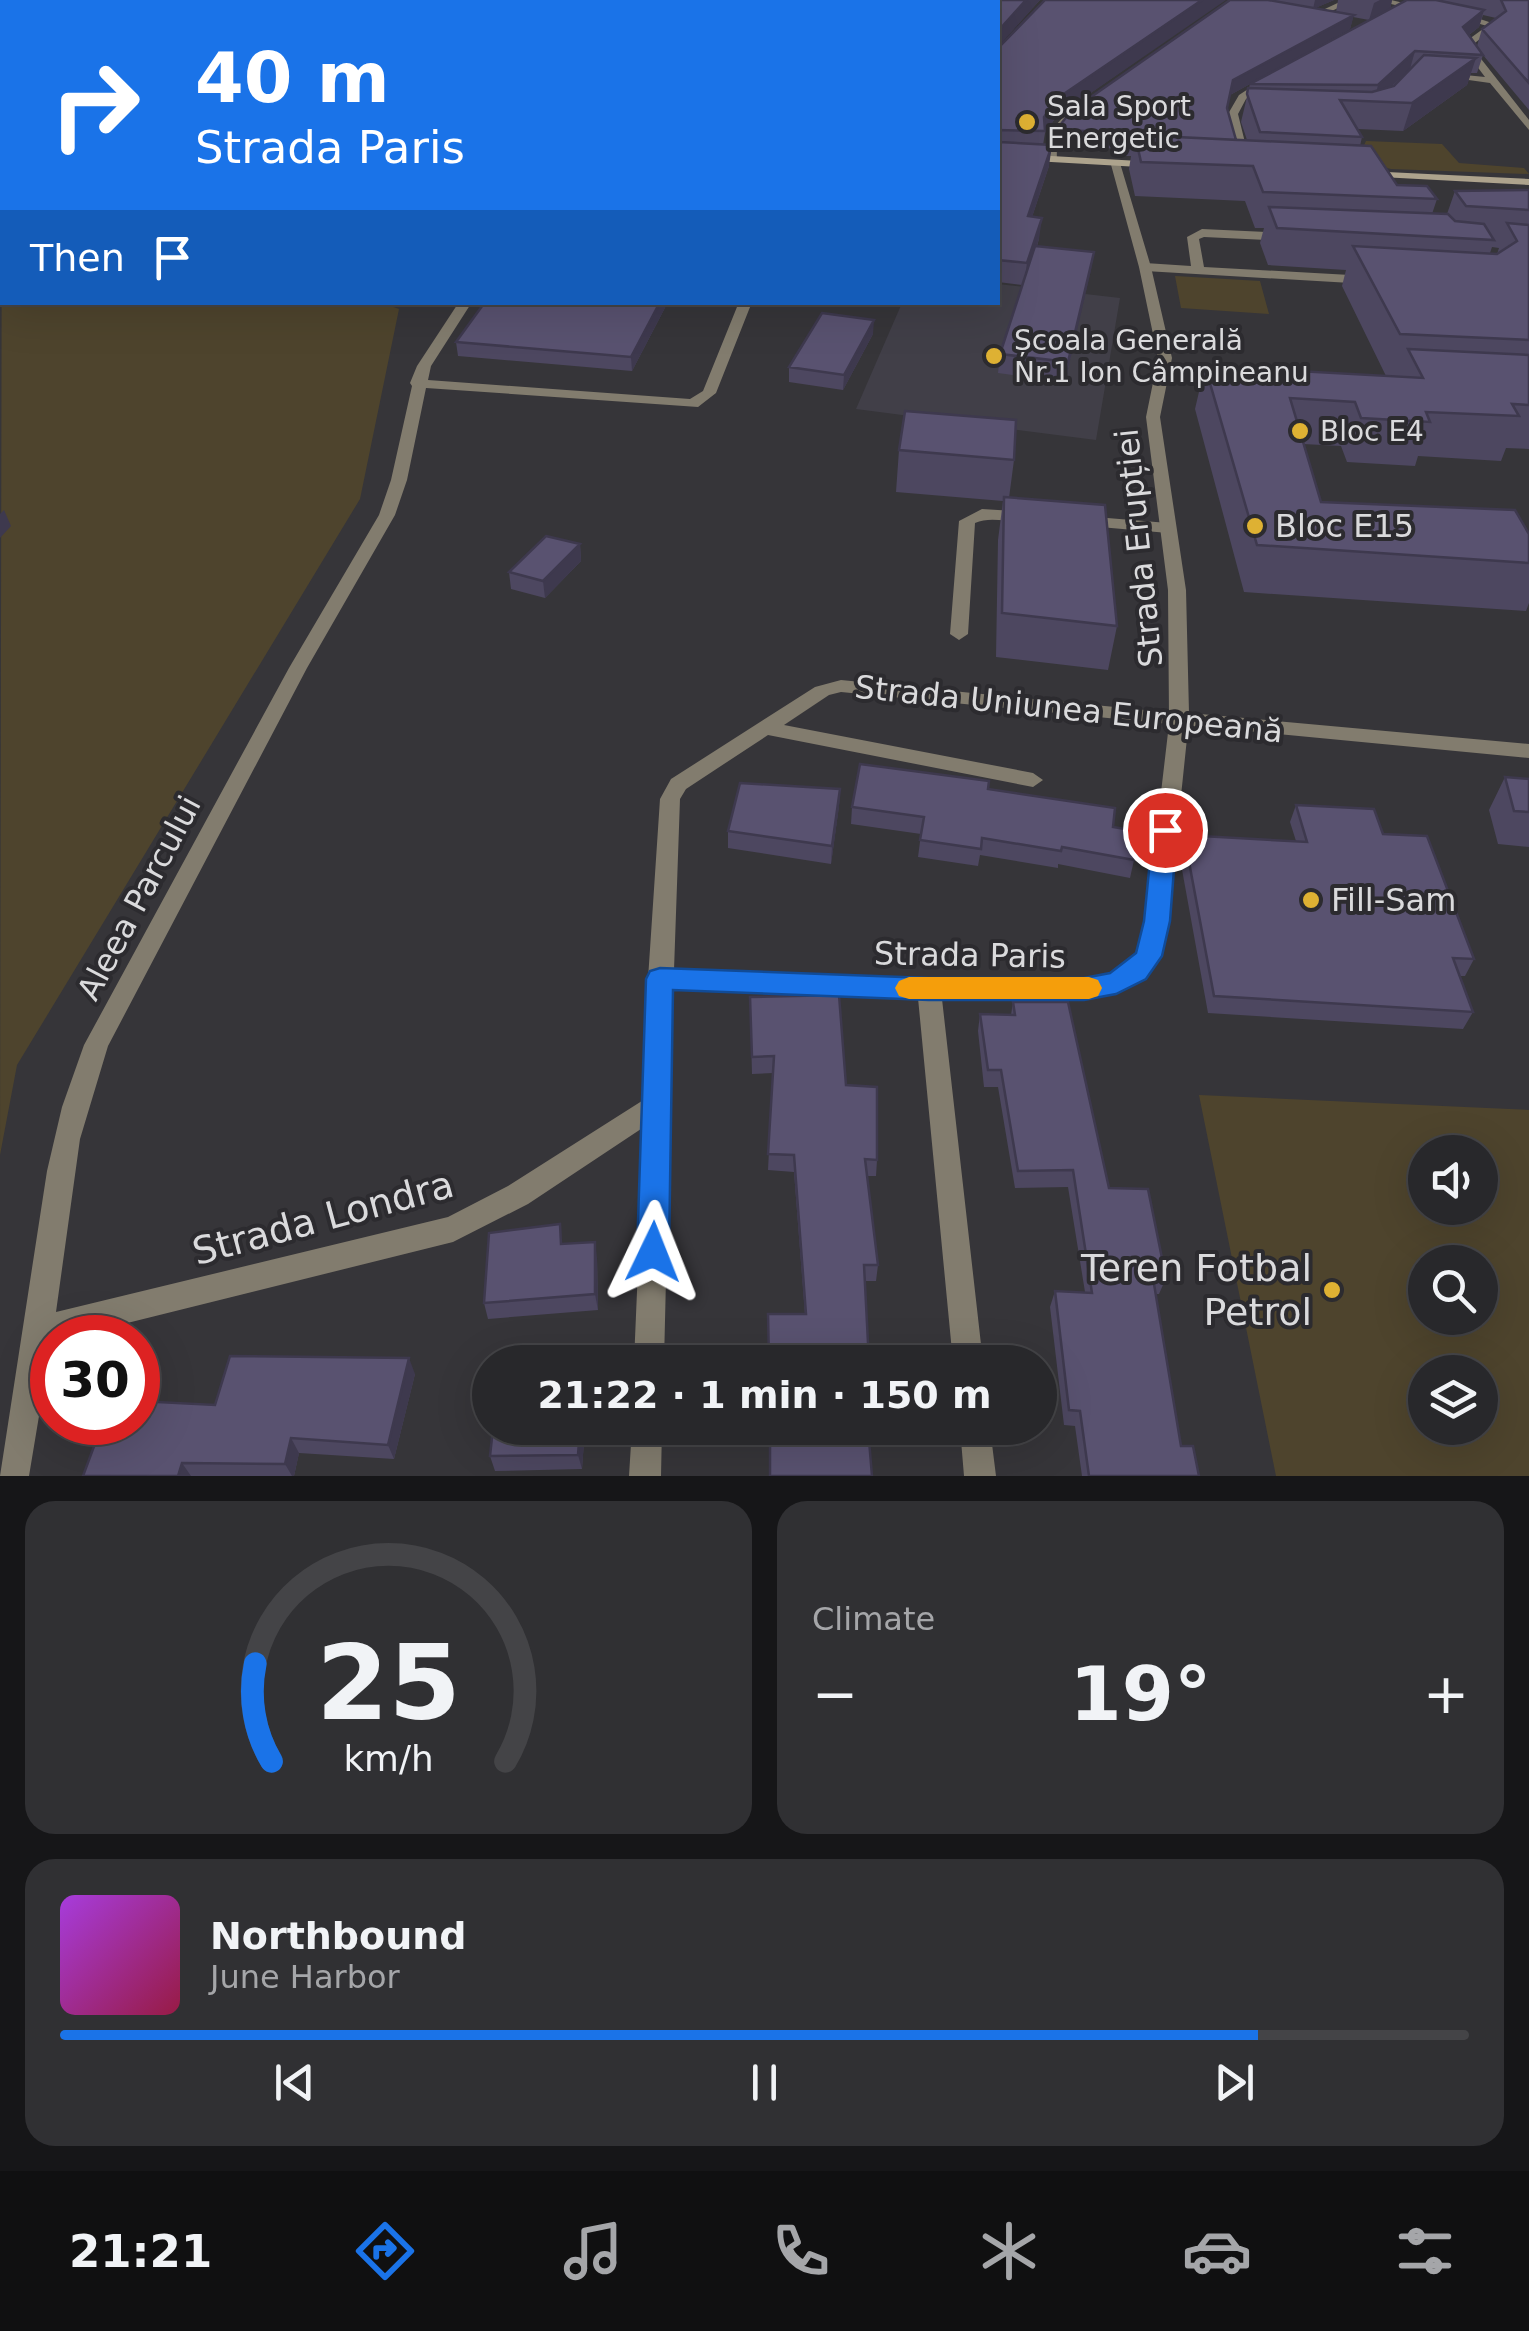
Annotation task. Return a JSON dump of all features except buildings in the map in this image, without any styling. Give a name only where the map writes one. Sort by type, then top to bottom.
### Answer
[{"type":"main road","points":[[1000,156],[1163,165]]},
{"type":"main road","points":[[1229,168],[1264,170]]},
{"type":"main road","points":[[1359,174],[1529,182]]},
{"type":"street","points":[[1316,16],[1351,0]]},
{"type":"street","points":[[1386,0],[1404,10],[1400,13]]},
{"type":"street","points":[[1386,0],[1494,25],[1466,45],[1529,127]]},
{"type":"street","points":[[1299,13],[1334,19]]},
{"type":"street","points":[[1246,168],[1232,122],[1233,109],[1242,95],[1288,68]]},
{"type":"street","points":[[1424,74],[1491,80]]},
{"type":"street","points":[[1052,160],[1050,139],[1054,130],[1102,94]]},
{"type":"street","points":[[1233,109],[1248,110]]},
{"type":"street","name":"Strada Erupției","points":[[1114,163],[1145,267],[1163,347],[1164,373],[1153,418],[1177,590],[1180,719]]},
{"type":"street","points":[[1198,270],[1192,237],[1202,233],[1300,238]]},
{"type":"street","points":[[1145,267],[1394,282]]},
{"type":"street","name":"Aleea Parcului","points":[[41,1315],[66,1131],[76,1093],[96,1045],[298,668],[387,515],[402,468],[418,383],[434,348],[464,305]]},
{"type":"street","points":[[418,383],[693,404],[710,393],[745,305]]},
{"type":"street","points":[[1164,373],[1252,378]]},
{"type":"street","points":[[959,634],[966,521],[982,514],[1168,528]]},
{"type":"street","name":"Strada Uniunea Europeană","points":[[650,1345],[660,979],[670,798],[678,784],[822,691],[841,686],[1529,752]]},
{"type":"street","name":"Strada Paris","points":[[660,979],[929,989],[1084,989],[1116,983],[1136,972],[1148,956],[1157,921],[1180,719]]},
{"type":"street","points":[[765,728],[1033,780]]},
{"type":"street","points":[[929,989],[966,1345]]},
{"type":"street","name":"Strada Londra","points":[[100,1315],[453,1228],[518,1195],[658,1104]]},
{"type":"street","name":"Aleea Parcului","points":[[13,1476],[30,1381]]},
{"type":"street","points":[[645,1476],[646,1445]]},
{"type":"street","points":[[977,1445],[980,1476]]},
{"type":"shaded area","points":[[1366,141],[1442,144],[1459,163],[1524,168],[1529,174],[1391,169],[1357,160]]},
{"type":"shaded area","points":[[1175,276],[1260,281],[1269,314],[1181,308]]},
{"type":"shaded area","name":"Școala Generală Nr.1 Ion Câmpineanu","points":[[1000,284],[1120,298],[1096,440],[856,409],[901,305],[1000,305]]},
{"type":"shaded area","points":[[2,305],[388,305],[399,309],[360,499],[17,1065],[0,1155]]},
{"type":"shaded area","name":"Teren Fotbal Petrol","points":[[1199,1095],[1529,1110],[1529,1476],[1276,1476]]},
{"type":"slow traffic","points":[[909,988],[1089,988]]},
{"type":"place","name":"Sala Sport Energetic","points":[[1027,122]]},
{"type":"place","name":"Școala Generală Nr.1 Ion Câmpineanu","points":[[994,356]]},
{"type":"place","name":"Bloc E4","points":[[1300,431]]},
{"type":"place","name":"Bloc E15","points":[[1255,526]]},
{"type":"place","name":"Fill-Sam","points":[[1311,900]]},
{"type":"place","name":"Teren Fotbal Petrol","points":[[1332,1290]]},
{"type":"route","points":[[653,1252],[660,979],[929,989],[1084,989],[1116,983],[1136,972],[1148,956],[1157,921],[1165,830]]}]
